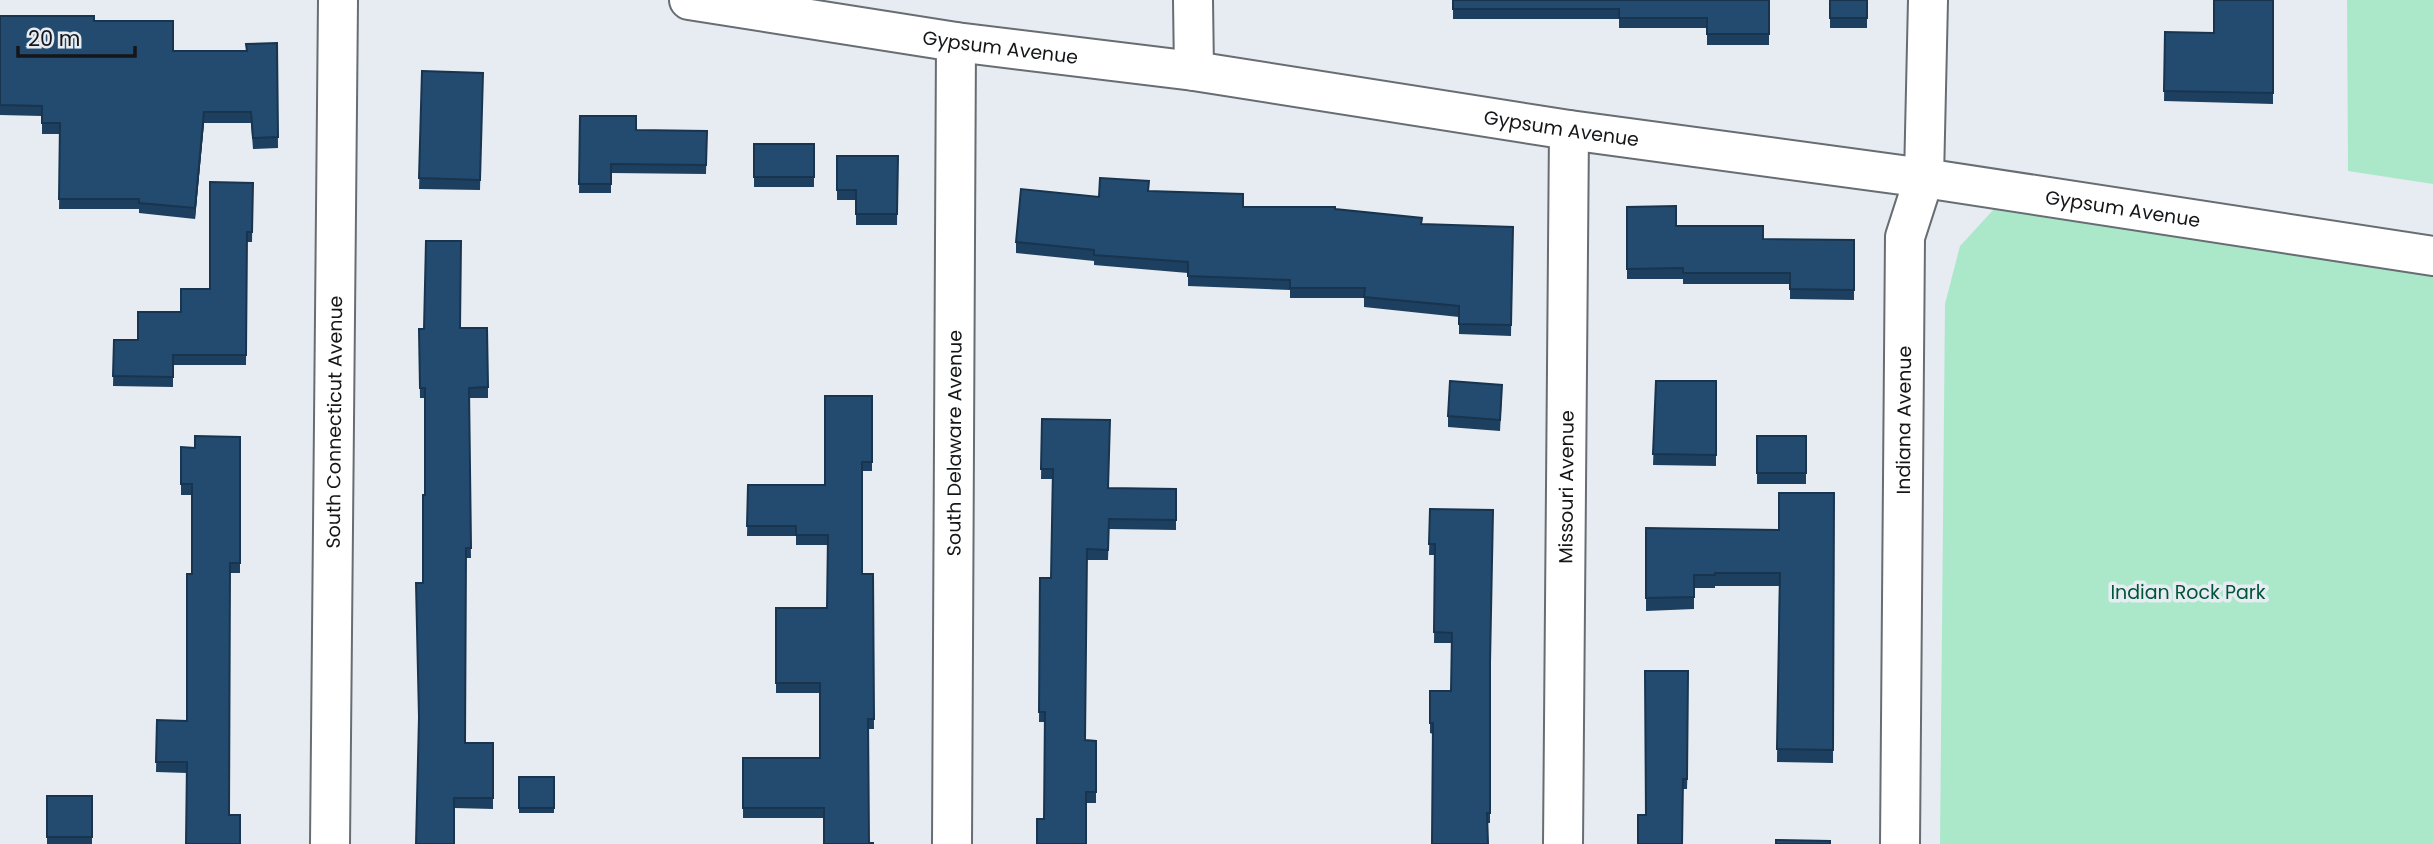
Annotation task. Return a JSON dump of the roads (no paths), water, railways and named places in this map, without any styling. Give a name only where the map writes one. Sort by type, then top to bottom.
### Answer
[{"type":"street","name":"South Connecticut Avenue","points":[[330,844],[338,0]]},
{"type":"street","name":"Gypsum Avenue","points":[[689,0],[956,42],[1194,71],[1569,130],[1924,178],[2433,256]]},
{"type":"street","points":[[1193,0],[1194,71]]},
{"type":"street","name":"Indiana Avenue","points":[[1900,844],[1905,237],[1924,178],[1928,0]]},
{"type":"street","name":"South Delaware Avenue","points":[[952,844],[956,42]]},
{"type":"street","name":"Missouri Avenue","points":[[1563,844],[1569,130]]},
{"type":"park label","name":"Indian Rock Park","points":[[2188,592]]}]
